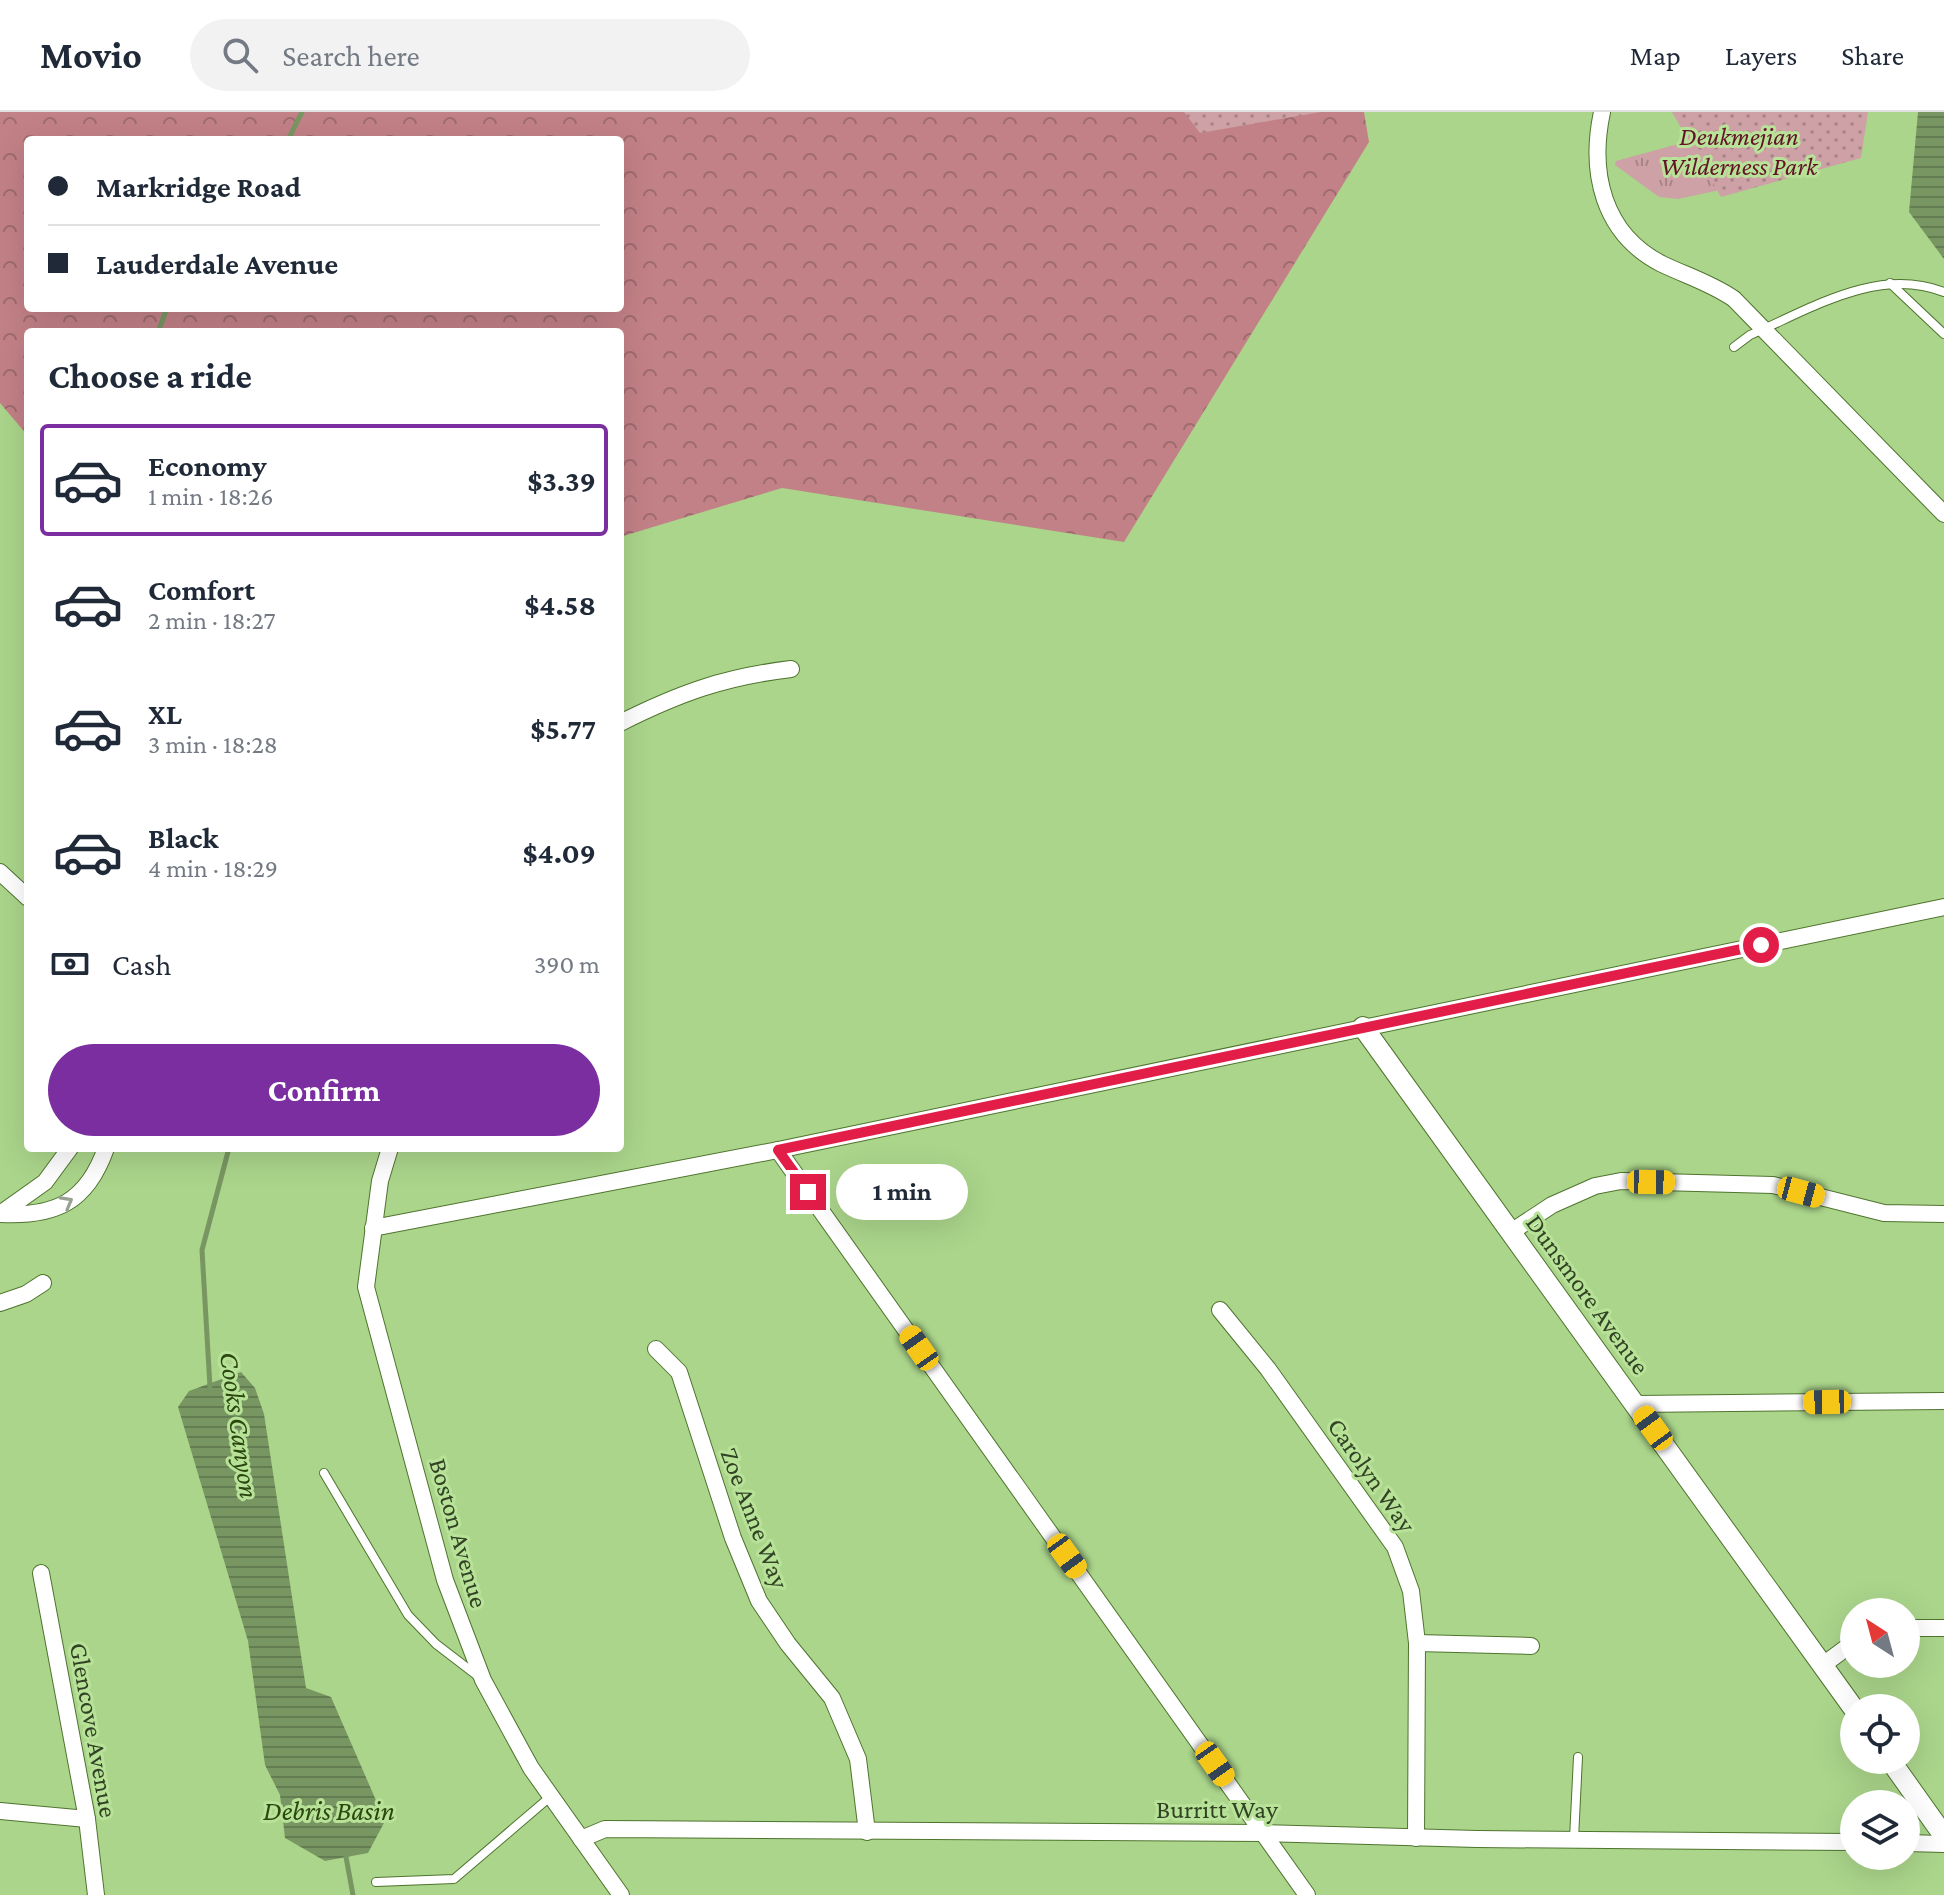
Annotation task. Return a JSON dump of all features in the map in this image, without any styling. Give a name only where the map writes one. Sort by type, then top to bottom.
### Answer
[{"type":"street","points":[[1602,112],[1596,170],[1606,205],[1621,231],[1661,263],[1720,290],[1765,328],[1944,514]]},
{"type":"street","points":[[624,721],[680,693],[750,674],[791,669]]},
{"type":"street","points":[[0,872],[24,894]]},
{"type":"street","points":[[373,1228],[778,1150],[1944,907]]},
{"type":"street","name":"Dunsmore Avenue","points":[[1363,1027],[1843,1694]]},
{"type":"street","points":[[778,1150],[1307,1895]]},
{"type":"street","points":[[0,1214],[45,1182],[67,1152]]},
{"type":"street","points":[[0,1214],[22,1215],[64,1206],[87,1189],[104,1152]]},
{"type":"street","name":"Boston Avenue","points":[[389,1152],[373,1228],[366,1287],[445,1580],[483,1680],[550,1797],[621,1895]]},
{"type":"street","points":[[1511,1232],[1552,1205],[1595,1186],[1621,1181],[1773,1185],[1884,1213],[1944,1214]]},
{"type":"street","points":[[0,1303],[26,1294],[43,1283]]},
{"type":"street","name":"Carolyn Way","points":[[1220,1310],[1268,1369],[1395,1547],[1411,1591],[1417,1643],[1416,1838]]},
{"type":"street","name":"Zoe Anne Way","points":[[656,1349],[679,1372],[733,1538],[759,1601],[836,1707],[858,1759],[867,1832]]},
{"type":"street","points":[[1636,1404],[1944,1401]]},
{"type":"street","name":"Glencove Avenue","points":[[41,1573],[87,1819],[96,1895]]},
{"type":"street","points":[[1920,1628],[1944,1628]]},
{"type":"street","points":[[1417,1643],[1531,1646]]},
{"type":"street","points":[[1823,1665],[1840,1652]]},
{"type":"street","points":[[1900,1774],[1944,1836]]},
{"type":"street","points":[[0,1811],[87,1819]]},
{"type":"street","name":"Burritt Way","points":[[581,1839],[605,1829],[1264,1833],[1416,1838],[1840,1842]]},
{"type":"street","points":[[1920,1843],[1944,1844]]},
{"type":"lane","points":[[1890,283],[1944,334]]},
{"type":"lane","points":[[1734,347],[1765,328],[1868,286],[1912,283],[1944,292]]},
{"type":"lane","points":[[324,1473],[408,1615],[436,1644],[483,1680]]},
{"type":"lane","points":[[1574,1839],[1578,1757]]},
{"type":"lane","points":[[376,1882],[454,1879],[550,1797]]},
{"type":"green space","points":[[0,112],[1364,112],[1369,142],[1124,542],[782,488],[624,536],[624,328],[24,328],[24,431],[0,403]]},
{"type":"green space","points":[[1184,112],[1321,112],[1200,133]]},
{"type":"green space","name":"Deukmejian Wilderness Park","points":[[1672,112],[1868,112],[1861,158],[1721,197]]},
{"type":"green space","points":[[1689,141],[1753,183],[1678,199],[1659,197],[1615,165],[1616,161]]},
{"type":"water","points":[[1918,112],[1944,112],[1944,259],[1909,212]]},
{"type":"water","name":"Debris Basin","points":[[241,1372],[255,1388],[264,1414],[306,1688],[331,1697],[385,1821],[368,1853],[325,1861],[285,1838],[280,1795],[265,1765],[248,1641],[178,1407],[189,1391]]},
{"type":"waterway","name":"Cooks Canyon","points":[[290,136],[302,112]]},
{"type":"waterway","name":"Cooks Canyon","points":[[160,328],[166,312]]},
{"type":"waterway","name":"Cooks Canyon","points":[[210,1387],[202,1250],[228,1152]]},
{"type":"waterway","points":[[346,1857],[353,1895]]},
{"type":"route","points":[[808,1192],[778,1150],[1761,945]]}]
